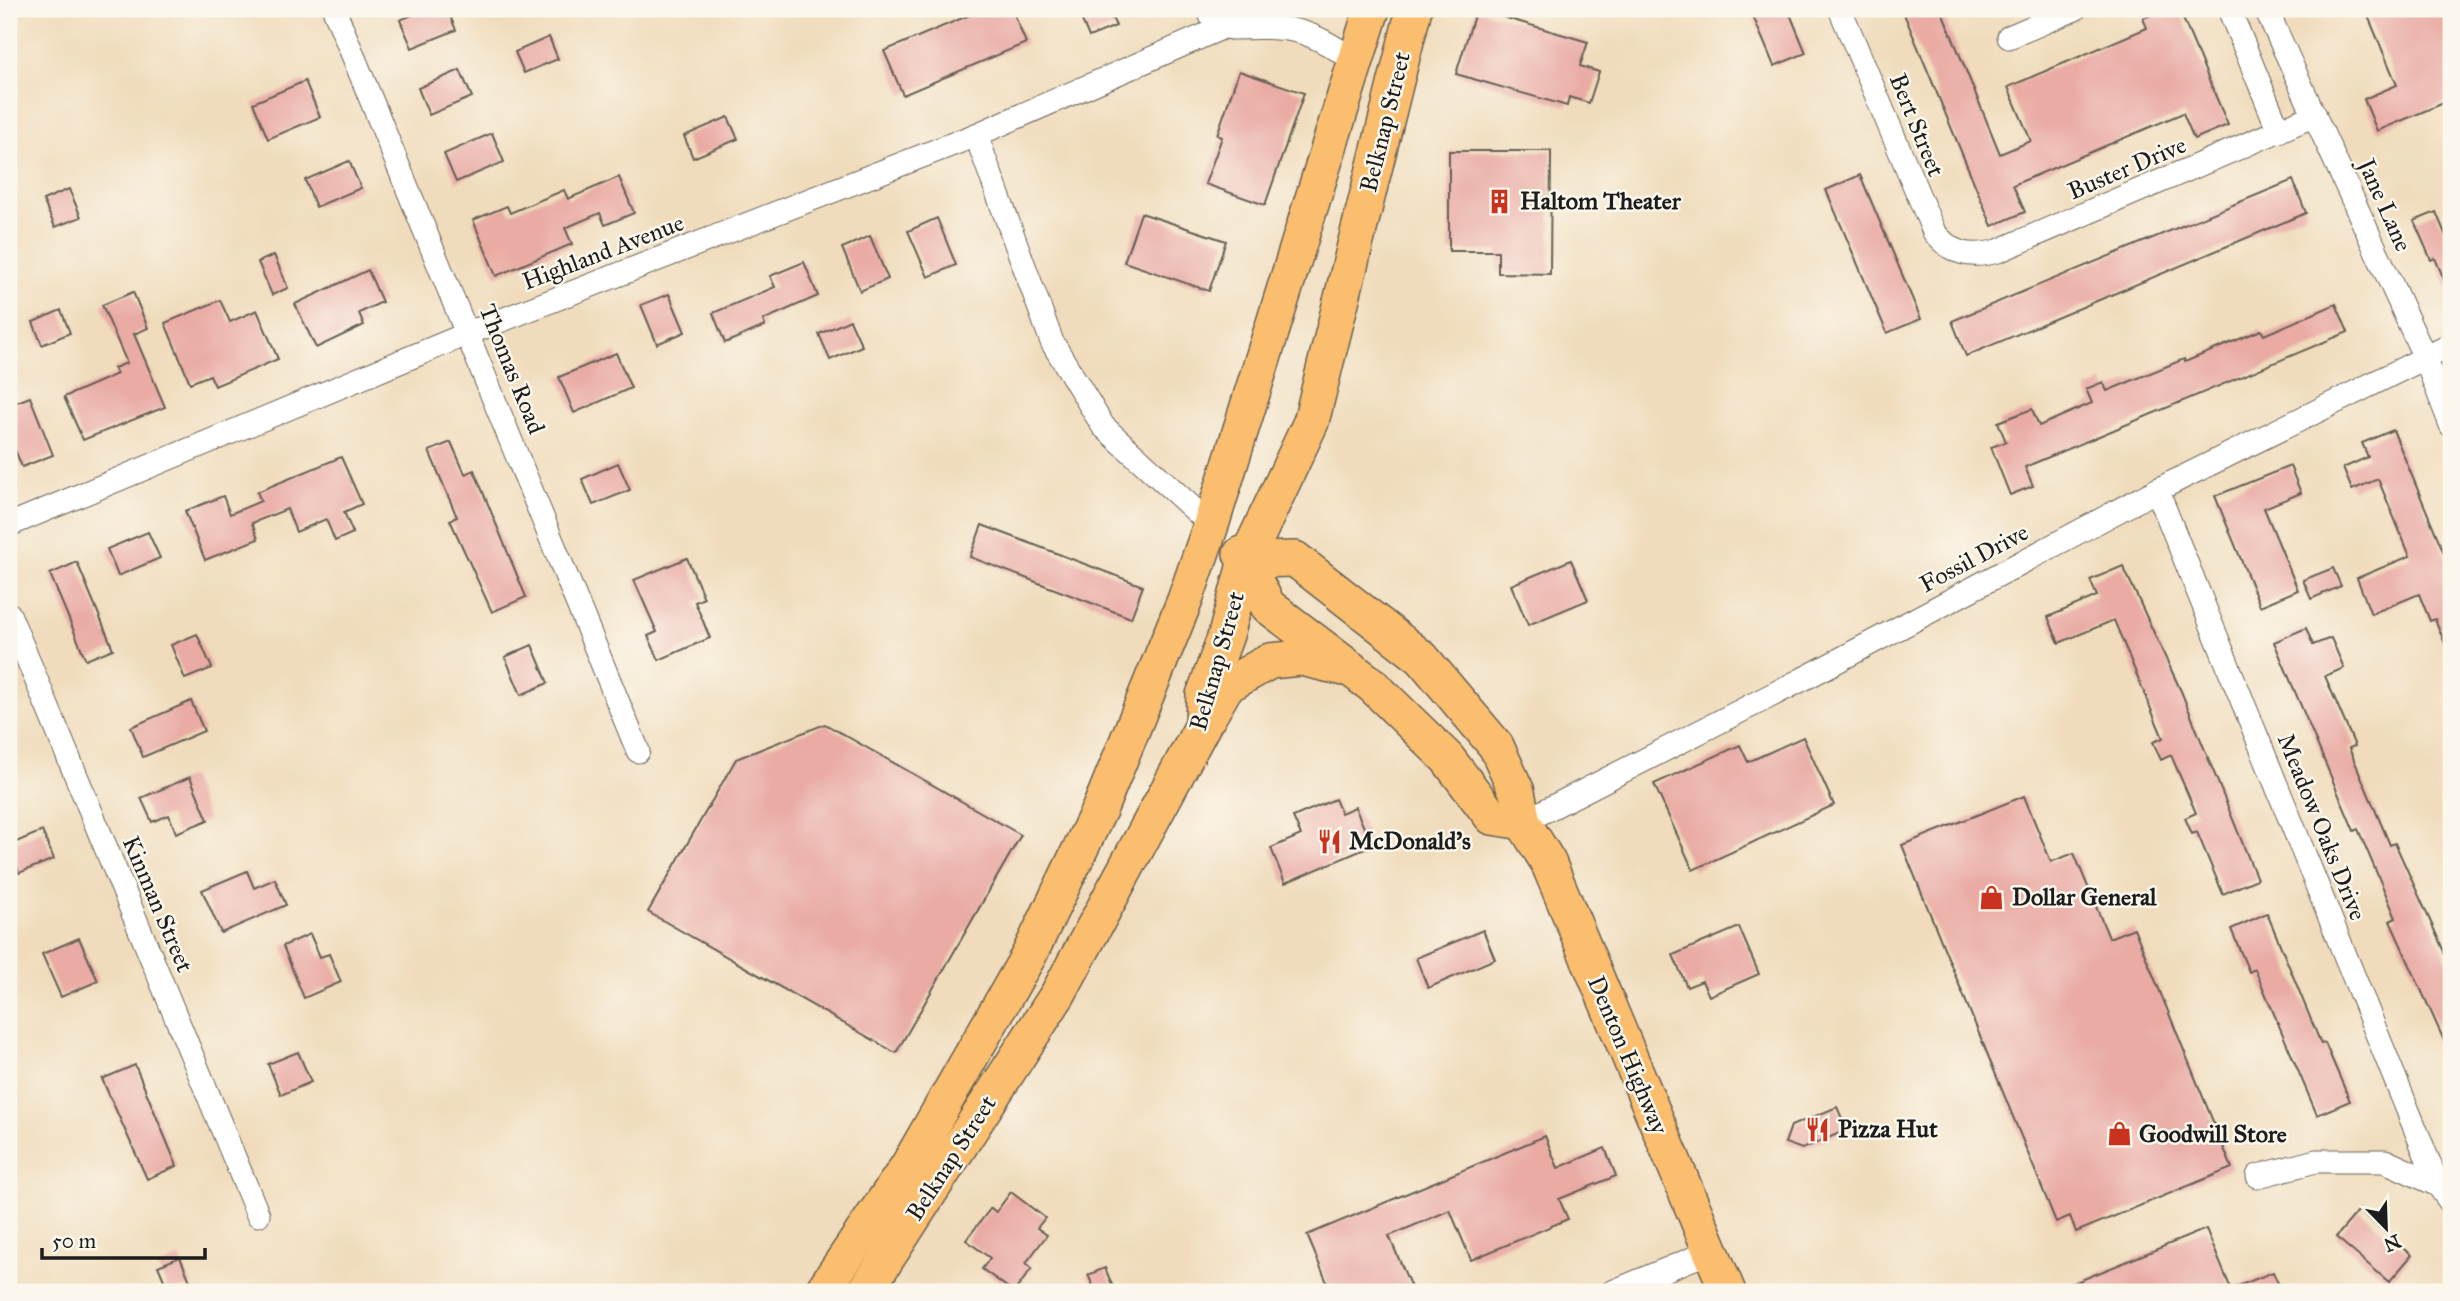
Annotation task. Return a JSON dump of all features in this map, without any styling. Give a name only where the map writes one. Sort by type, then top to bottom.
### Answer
[{"type":"main road","name":"Belknap Street","points":[[822,1292],[908,1166],[1029,955],[1100,808],[1185,600],[1212,525],[1372,9]]},
{"type":"main road","name":"Belknap Street","points":[[865,1292],[878,1278],[1058,993],[1145,837],[1203,725],[1204,695],[1226,635],[1247,559],[1311,422],[1414,9]]},
{"type":"main road","points":[[1212,525],[1247,559],[1268,606],[1372,685],[1447,758],[1492,817],[1523,822]]},
{"type":"main road","name":"Denton Highway","points":[[1247,559],[1295,559],[1422,658],[1496,746],[1517,792],[1523,822],[1548,862],[1728,1292]]},
{"type":"main road","points":[[1203,725],[1226,686],[1270,661],[1301,658],[1352,670]]},
{"type":"street","name":"Thomas Road","points":[[334,9],[638,751]]},
{"type":"street","name":"Highland Avenue","points":[[9,525],[469,333],[976,135],[1212,19],[1265,9]]},
{"type":"street","name":"Bert Street","points":[[1840,9],[1929,221],[1944,245],[1956,252]]},
{"type":"street","points":[[2009,37],[2075,9]]},
{"type":"street","points":[[2229,9],[2296,123]]},
{"type":"street","name":"Jane Lane","points":[[2266,9],[2296,123],[2425,358],[2451,425]]},
{"type":"street","points":[[1212,19],[1302,30],[1318,37],[1356,62]]},
{"type":"street","name":"Buster Drive","points":[[1956,252],[1975,257],[1998,251],[2296,123]]},
{"type":"street","points":[[976,135],[1052,342],[1103,426],[1212,525]]},
{"type":"street","name":"Fossil Drive","points":[[1523,822],[1811,675],[2157,490],[2451,345]]},
{"type":"street","name":"Meadow Oaks Drive","points":[[2157,490],[2444,1194]]},
{"type":"street","name":"Kinman Street","points":[[9,614],[258,1215]]},
{"type":"street","name":"Meadow Oaks Drive","points":[[2258,1175],[2316,1161],[2385,1161],[2444,1194]]},
{"type":"street","points":[[1612,1292],[1711,1251]]},
{"type":"building","points":[[427,9],[447,9],[456,30],[412,48],[400,20]]},
{"type":"building","points":[[984,9],[1012,9],[1026,43],[903,95],[884,51]]},
{"type":"building","points":[[1077,9],[1108,9],[1116,26],[1089,37]]},
{"type":"building","points":[[1476,9],[1588,42],[1580,66],[1599,72],[1589,103],[1569,97],[1567,106],[1456,74]]},
{"type":"building","points":[[1750,9],[1788,9],[1806,53],[1774,66]]},
{"type":"building","points":[[1902,9],[1941,9],[2000,154],[2031,141],[2008,87],[2147,28],[2143,18],[2166,9],[2179,9],[2228,125],[2194,139],[2183,113],[2013,185],[2025,212],[1992,226]]},
{"type":"building","points":[[2365,9],[2451,9],[2451,100],[2377,131],[2364,99],[2397,85]]},
{"type":"building","points":[[549,37],[558,59],[524,73],[515,52]]},
{"type":"building","points":[[460,70],[472,97],[429,115],[418,88]]},
{"type":"building","points":[[1239,71],[1304,93],[1265,205],[1205,184],[1222,137],[1217,135]]},
{"type":"building","points":[[305,81],[320,117],[268,139],[253,103]]},
{"type":"building","points":[[728,117],[738,139],[693,158],[684,136]]},
{"type":"building","points":[[492,133],[504,162],[456,182],[444,154]]},
{"type":"building","name":"Haltom Theater","points":[[1449,151],[1551,151],[1550,274],[1498,273],[1498,251],[1449,251]]},
{"type":"building","points":[[349,161],[361,188],[316,207],[305,180]]},
{"type":"building","points":[[1860,175],[1921,319],[1887,333],[1826,190]]},
{"type":"building","points":[[619,177],[634,213],[605,225],[600,213],[565,228],[572,244],[496,276],[473,220],[507,206],[510,213],[564,190],[568,199]]},
{"type":"building","points":[[2293,180],[2306,213],[1966,356],[1952,321]]},
{"type":"building","points":[[69,189],[81,217],[55,227],[43,200]]},
{"type":"building","points":[[2436,212],[2451,248],[2451,296],[2435,258],[2431,260],[2414,221]]},
{"type":"building","points":[[1141,213],[1226,241],[1209,291],[1124,262]]},
{"type":"building","points":[[937,218],[956,265],[928,277],[908,231]]},
{"type":"building","points":[[870,236],[888,279],[860,291],[842,248]]},
{"type":"building","points":[[274,255],[288,288],[272,295],[258,262]]},
{"type":"building","points":[[804,262],[818,296],[763,320],[765,326],[725,343],[713,313],[775,287],[770,276]]},
{"type":"building","points":[[368,270],[382,302],[359,313],[364,325],[316,348],[295,304]]},
{"type":"building","points":[[133,292],[148,328],[134,334],[165,407],[83,440],[64,397],[117,374],[114,368],[127,363],[102,305]]},
{"type":"building","points":[[669,294],[685,332],[657,344],[641,305]]},
{"type":"building","points":[[220,300],[230,322],[257,310],[278,359],[215,386],[210,375],[190,383],[165,323]]},
{"type":"building","points":[[2336,304],[2348,332],[2025,467],[2033,486],[2010,495],[1991,447],[2006,442],[1998,422],[2032,409],[2039,426],[2092,403],[2086,389],[2103,382],[2107,391],[2261,330],[2264,335]]},
{"type":"building","points":[[61,310],[70,333],[42,345],[33,322]]},
{"type":"building","points":[[850,320],[862,346],[830,360],[819,334]]},
{"type":"building","points":[[616,353],[631,388],[574,413],[559,377]]},
{"type":"building","points":[[30,397],[53,455],[22,467],[9,435],[9,405]]},
{"type":"building","points":[[2393,430],[2451,570],[2451,658],[2435,619],[2430,621],[2419,594],[2371,614],[2357,578],[2410,556],[2378,479],[2352,490],[2343,468],[2368,457],[2362,443]]},
{"type":"building","points":[[451,442],[465,474],[474,470],[526,597],[492,612],[450,520],[457,517],[429,451]]},
{"type":"building","points":[[341,457],[362,504],[344,512],[353,533],[335,541],[326,519],[296,532],[287,509],[252,523],[258,539],[205,560],[185,511],[223,496],[230,514],[261,501],[257,492]]},
{"type":"building","points":[[618,463],[630,490],[593,505],[582,479]]},
{"type":"building","points":[[2290,466],[2301,493],[2264,508],[2298,590],[2260,606],[2215,496]]},
{"type":"building","points":[[982,525],[1143,586],[1131,618],[970,557]]},
{"type":"building","points":[[148,532],[160,558],[118,576],[107,549]]},
{"type":"building","points":[[687,558],[704,598],[695,602],[710,638],[659,660],[648,636],[657,632],[634,580]]},
{"type":"building","points":[[1571,560],[1588,600],[1528,625],[1511,585]]},
{"type":"building","points":[[77,562],[113,649],[86,660],[50,574]]},
{"type":"building","points":[[2123,566],[2181,691],[2257,879],[2223,894],[2197,832],[2192,834],[2185,818],[2196,813],[2171,755],[2161,760],[2153,742],[2163,738],[2114,620],[2059,643],[2048,617],[2097,596],[2090,580]]},
{"type":"building","points":[[2333,568],[2341,586],[2311,599],[2303,580]]},
{"type":"building","points":[[2306,628],[2313,645],[2331,638],[2344,668],[2325,676],[2355,746],[2349,748],[2390,845],[2395,843],[2451,967],[2451,1056],[2390,921],[2396,918],[2358,829],[2354,831],[2274,642]]},
{"type":"building","points":[[197,634],[212,668],[185,679],[171,645]]},
{"type":"building","points":[[532,645],[548,683],[521,695],[505,657]]},
{"type":"building","points":[[191,701],[204,731],[143,757],[131,727]]},
{"type":"building","points":[[825,724],[1021,835],[896,1053],[648,912],[736,759]]},
{"type":"building","points":[[1803,737],[1834,805],[1693,870],[1654,784],[1740,745],[1748,762]]},
{"type":"building","points":[[190,777],[208,820],[176,833],[169,815],[152,822],[141,798]]},
{"type":"building","points":[[2024,796],[2051,862],[2074,853],[2109,938],[2134,928],[2232,1168],[2076,1232],[2070,1216],[2056,1222],[1902,845]]},
{"type":"building","name":"McDonald's","points":[[1335,799],[1341,813],[1355,807],[1372,846],[1285,883],[1271,848],[1301,835],[1293,817]]},
{"type":"building","points":[[42,831],[54,859],[19,873],[9,845]]},
{"type":"building","points":[[247,871],[254,888],[275,879],[286,905],[221,933],[202,890]]},
{"type":"building","points":[[2267,913],[2321,1044],[2325,1043],[2350,1101],[2317,1115],[2255,969],[2249,972],[2231,929]]},
{"type":"building","points":[[1739,927],[1759,974],[1709,996],[1702,981],[1687,987],[1673,955]]},
{"type":"building","points":[[1483,930],[1495,959],[1428,988],[1416,958]]},
{"type":"building","points":[[310,934],[320,957],[329,954],[341,982],[304,998],[283,946]]},
{"type":"building","points":[[79,938],[98,981],[61,997],[42,954]]},
{"type":"building","points":[[298,1052],[311,1082],[281,1095],[268,1064]]},
{"type":"building","points":[[135,1065],[177,1166],[147,1179],[102,1079]]},
{"type":"building","name":"Pizza Hut","points":[[1837,1107],[1847,1130],[1802,1149],[1785,1143],[1791,1126]]},
{"type":"building","points":[[1545,1136],[1558,1168],[1605,1148],[1616,1176],[1559,1199],[1568,1219],[1471,1260],[1450,1210],[1389,1236],[1413,1292],[1331,1292],[1307,1235]]},
{"type":"building","points":[[1011,1192],[1045,1218],[1037,1228],[1047,1235],[1026,1263],[1032,1268],[1014,1292],[982,1269],[990,1258],[966,1240],[991,1208],[996,1212]]},
{"type":"building","points":[[2359,1210],[2412,1255],[2389,1282],[2336,1237]]},
{"type":"building","points":[[2206,1229],[2231,1289],[2273,1272],[2282,1292],[2052,1292]]},
{"type":"building","points":[[180,1257],[192,1286],[169,1292],[158,1266]]},
{"type":"building","points":[[1105,1268],[1115,1292],[1096,1292],[1088,1275]]},
{"type":"place","name":"Haltom Theater","points":[[1500,201]]},
{"type":"place","name":"McDonald's","points":[[1329,841]]},
{"type":"place","name":"Dollar General","points":[[1992,897]]},
{"type":"place","name":"Pizza Hut","points":[[1818,1129]]},
{"type":"place","name":"Goodwill Store","points":[[2119,1134]]}]
